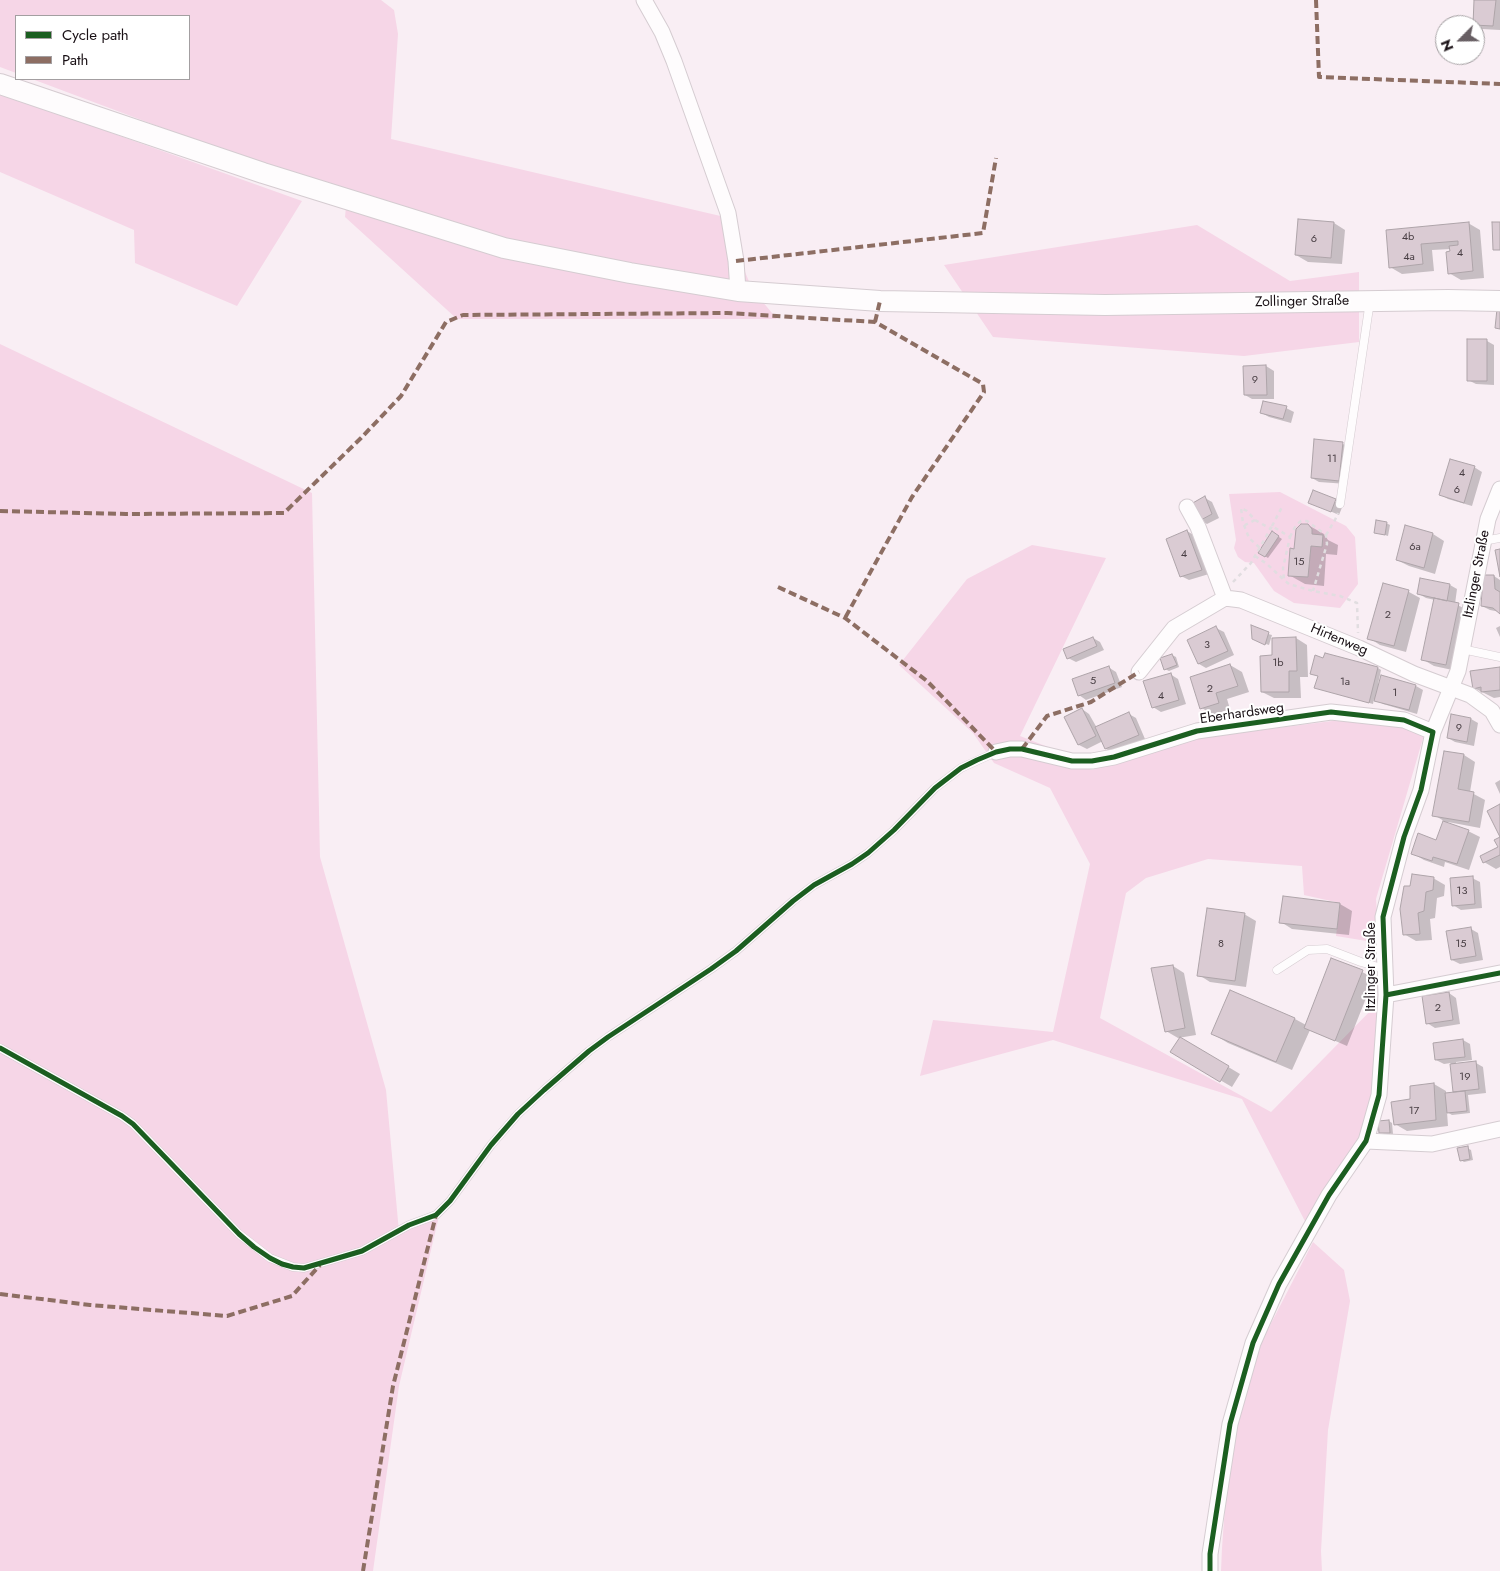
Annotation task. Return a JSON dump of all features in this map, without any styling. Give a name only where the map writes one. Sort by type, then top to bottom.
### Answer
[{"type":"main road","name":"Zollinger Straße","points":[[0,84],[262,173],[504,248],[630,273],[738,291],[880,301],[1104,305],[1500,301]]},
{"type":"street","points":[[644,0],[662,32],[674,61],[728,213],[736,260],[738,291]]},
{"type":"street","name":"Itzlinger Straße","points":[[1210,1571],[1210,1554],[1230,1424],[1253,1343],[1279,1284],[1329,1195],[1366,1141],[1379,1095],[1386,995],[1383,917],[1404,838],[1421,790],[1433,732],[1458,670],[1488,519],[1500,489]]},
{"type":"street","points":[[1139,672],[1174,628],[1228,591],[1187,507]]},
{"type":"street","name":"Hirtenweg","points":[[1228,591],[1241,600],[1451,688]]},
{"type":"street","points":[[1451,688],[1470,695],[1492,711],[1500,725]]},
{"type":"street","name":"Eberhardsweg","points":[[996,752],[1022,749],[1072,761],[1092,761],[1197,731],[1331,712],[1404,720],[1433,732]]},
{"type":"street","points":[[1386,995],[1500,973]]},
{"type":"street","points":[[1366,1141],[1432,1144],[1500,1129]]},
{"type":"lane","points":[[1340,504],[1370,302]]},
{"type":"lane","points":[[1483,541],[1500,538]]},
{"type":"lane","points":[[1462,648],[1500,657]]},
{"type":"lane","points":[[0,1048],[133,1124],[239,1234],[270,1258],[293,1267],[304,1268],[354,1254],[409,1224],[436,1215],[450,1201],[491,1145],[518,1114],[589,1052],[608,1037],[712,969],[814,885],[868,853],[936,788],[961,768],[996,752]]},
{"type":"lane","points":[[1277,970],[1308,950],[1327,949],[1385,969]]},
{"type":"path","points":[[1313,591],[1327,544],[1326,535],[1335,520],[1340,504]]},
{"type":"path","points":[[1228,591],[1255,556],[1282,507]]},
{"type":"path","points":[[1260,548],[1248,538],[1241,508],[1255,520],[1290,537]]},
{"type":"path","points":[[1243,523],[1245,525],[1255,520]]},
{"type":"path","points":[[1284,580],[1283,568],[1290,537],[1296,525],[1300,521],[1307,522],[1326,535]]},
{"type":"path","points":[[1255,556],[1289,584],[1340,596],[1356,603],[1359,648]]},
{"type":"shaded area","points":[[0,0],[381,0],[394,10],[398,34],[391,139],[729,218],[733,242],[752,289],[777,319],[457,319],[345,217],[347,197],[35,80],[190,80],[190,15],[15,15],[15,73],[0,67]]},
{"type":"shaded area","points":[[0,93],[302,201],[237,306],[135,263],[134,230],[0,172]]},
{"type":"shaded area","points":[[1197,225],[1290,281],[1359,272],[1359,342],[1244,356],[993,337],[944,265]]},
{"type":"shaded area","points":[[0,344],[312,493],[320,857],[386,1090],[399,1232],[439,1216],[399,1386],[373,1571],[0,1571]]},
{"type":"shaded area","points":[[1280,492],[1346,526],[1355,537],[1358,584],[1340,608],[1294,603],[1274,591],[1254,563],[1245,562],[1238,557],[1234,548],[1236,540],[1229,494]]},
{"type":"shaded area","points":[[1032,545],[1106,558],[1020,736],[1071,756],[1091,770],[1199,738],[1332,721],[1400,722],[1424,735],[1376,899],[1379,943],[1336,936],[1340,903],[1304,895],[1302,866],[1208,859],[1146,878],[1126,893],[1100,1018],[1271,1112],[1381,1000],[1380,1117],[1309,1229],[1242,1099],[1053,1040],[920,1076],[933,1020],[1053,1032],[1090,864],[1050,788],[994,763],[973,733],[899,665],[967,579]]},
{"type":"shaded area","points":[[1313,1242],[1344,1270],[1350,1301],[1328,1430],[1321,1551],[1322,1571],[1221,1571],[1229,1451],[1262,1341]]},
{"type":"building","points":[[1474,0],[1496,0],[1493,26],[1485,26],[1485,15],[1473,15]]},
{"type":"building","points":[[1298,219],[1334,222],[1331,258],[1295,255]]},
{"type":"building","points":[[1469,222],[1473,271],[1448,274],[1446,252],[1450,251],[1449,246],[1458,245],[1458,241],[1421,244],[1423,264],[1389,268],[1386,230]]},
{"type":"building","points":[[1492,222],[1500,222],[1500,250],[1493,250]]},
{"type":"building","points":[[1497,309],[1500,309],[1500,329],[1495,328]]},
{"type":"building","points":[[1467,339],[1487,339],[1487,381],[1467,381]]},
{"type":"building","points":[[1266,365],[1267,395],[1244,395],[1243,366]]},
{"type":"building","points":[[1263,401],[1287,406],[1283,419],[1260,413]]},
{"type":"building","points":[[1314,439],[1343,442],[1339,481],[1311,478]]},
{"type":"building","points":[[1450,459],[1475,466],[1464,503],[1439,495]]},
{"type":"building","points":[[1313,490],[1336,499],[1331,512],[1308,503]]},
{"type":"building","points":[[1205,496],[1212,514],[1199,521],[1191,504]]},
{"type":"building","points":[[1376,520],[1387,522],[1385,535],[1374,533]]},
{"type":"building","points":[[1301,524],[1308,524],[1312,529],[1312,534],[1323,535],[1322,547],[1311,546],[1308,577],[1288,576],[1290,548],[1294,549],[1296,529]]},
{"type":"building","points":[[1405,525],[1433,533],[1424,568],[1396,560]]},
{"type":"building","points":[[1187,530],[1202,570],[1180,577],[1166,539]]},
{"type":"building","points":[[1272,531],[1279,536],[1265,557],[1258,553]]},
{"type":"building","points":[[1500,549],[1500,577],[1495,550]]},
{"type":"building","points":[[1483,575],[1494,575],[1495,589],[1500,592],[1500,614],[1493,608],[1481,606]]},
{"type":"building","points":[[1420,578],[1450,584],[1447,601],[1417,594]]},
{"type":"building","points":[[1383,583],[1409,590],[1394,646],[1367,639]]},
{"type":"building","points":[[1434,598],[1459,603],[1446,665],[1421,660]]},
{"type":"building","points":[[1251,625],[1269,632],[1265,645],[1252,639]]},
{"type":"building","points":[[1216,626],[1228,651],[1198,664],[1187,640]]},
{"type":"building","points":[[1093,637],[1097,646],[1067,659],[1063,649]]},
{"type":"building","points":[[1296,637],[1297,671],[1289,671],[1289,692],[1261,692],[1260,656],[1272,655],[1272,638]]},
{"type":"building","points":[[1325,653],[1378,667],[1369,703],[1314,688],[1318,676],[1310,674],[1315,655],[1323,658]]},
{"type":"building","points":[[1172,654],[1177,665],[1164,670],[1160,658]]},
{"type":"building","points":[[1230,664],[1238,686],[1216,693],[1219,703],[1200,709],[1190,677]]},
{"type":"building","points":[[1109,666],[1115,683],[1078,696],[1072,679]]},
{"type":"building","points":[[1500,667],[1500,690],[1481,692],[1481,687],[1473,689],[1470,671]]},
{"type":"building","points":[[1171,673],[1179,700],[1152,708],[1143,681]]},
{"type":"building","points":[[1381,675],[1416,685],[1409,710],[1374,701]]},
{"type":"building","points":[[1082,708],[1096,736],[1078,745],[1064,717]]},
{"type":"building","points":[[1129,712],[1139,735],[1105,749],[1095,727]]},
{"type":"building","points":[[1451,714],[1471,718],[1467,742],[1447,738]]},
{"type":"building","points":[[1444,751],[1464,754],[1458,789],[1474,792],[1469,822],[1432,816]]},
{"type":"building","points":[[1500,804],[1500,837],[1487,811]]},
{"type":"building","points":[[1443,821],[1469,830],[1457,864],[1433,857],[1432,861],[1411,854],[1418,833],[1436,840]]},
{"type":"building","points":[[1500,837],[1500,855],[1483,863],[1480,856],[1498,847],[1494,840]]},
{"type":"building","points":[[1412,874],[1434,877],[1433,890],[1426,892],[1424,911],[1418,913],[1420,934],[1403,935],[1400,909],[1404,886],[1410,886]]},
{"type":"building","points":[[1473,876],[1475,904],[1452,906],[1450,878]]},
{"type":"building","points":[[1283,896],[1340,903],[1337,929],[1279,923]]},
{"type":"building","points":[[1207,908],[1245,913],[1235,981],[1197,976]]},
{"type":"building","points":[[1471,927],[1476,956],[1451,960],[1446,931]]},
{"type":"building","points":[[1331,958],[1363,970],[1335,1041],[1304,1028]]},
{"type":"building","points":[[1173,965],[1185,1028],[1165,1032],[1151,968]]},
{"type":"building","points":[[1230,990],[1295,1018],[1276,1062],[1211,1034]]},
{"type":"building","points":[[1449,992],[1453,1020],[1426,1024],[1422,996]]},
{"type":"building","points":[[1180,1037],[1229,1066],[1220,1082],[1170,1052]]},
{"type":"building","points":[[1463,1039],[1465,1057],[1435,1060],[1433,1043]]},
{"type":"building","points":[[1476,1061],[1479,1089],[1453,1092],[1450,1064]]},
{"type":"building","points":[[1434,1083],[1436,1120],[1394,1125],[1391,1102],[1410,1099],[1410,1086]]},
{"type":"building","points":[[1465,1091],[1467,1111],[1447,1113],[1445,1093]]},
{"type":"building","points":[[1389,1120],[1390,1133],[1379,1133],[1378,1121]]},
{"type":"building","points":[[1468,1146],[1470,1159],[1460,1161],[1457,1148]]},
{"type":"marked path","points":[[1316,0],[1319,77],[1500,84]]},
{"type":"marked path","points":[[736,261],[983,233],[996,158]]},
{"type":"marked path","points":[[875,322],[880,301]]},
{"type":"marked path","points":[[0,511],[126,514],[284,513],[401,396],[446,322],[463,315],[727,313],[875,322],[983,384],[984,392],[912,497],[845,618]]},
{"type":"marked path","points":[[778,587],[845,618],[927,681],[996,752]]},
{"type":"marked path","points":[[1022,749],[1047,716],[1091,702],[1139,672]]},
{"type":"marked path","points":[[363,1571],[393,1386],[436,1215]]},
{"type":"marked path","points":[[0,1294],[90,1305],[227,1316],[292,1296],[320,1265]]},
{"type":"cycle path","points":[[0,1048],[122,1116],[133,1124],[239,1234],[254,1247],[282,1264],[304,1268],[362,1251],[409,1225],[436,1215],[450,1201],[491,1145],[518,1114],[589,1051],[736,951],[814,885],[868,853],[894,830],[935,788],[961,768],[977,760],[996,752],[1022,749],[1072,761],[1092,761],[1114,757],[1197,731],[1331,712],[1404,720],[1433,732],[1421,790],[1404,837],[1383,917],[1386,995],[1379,1095],[1366,1141],[1329,1195],[1279,1284],[1253,1343],[1230,1424],[1210,1554],[1210,1571]]},
{"type":"cycle path","points":[[1386,995],[1500,973]]}]
